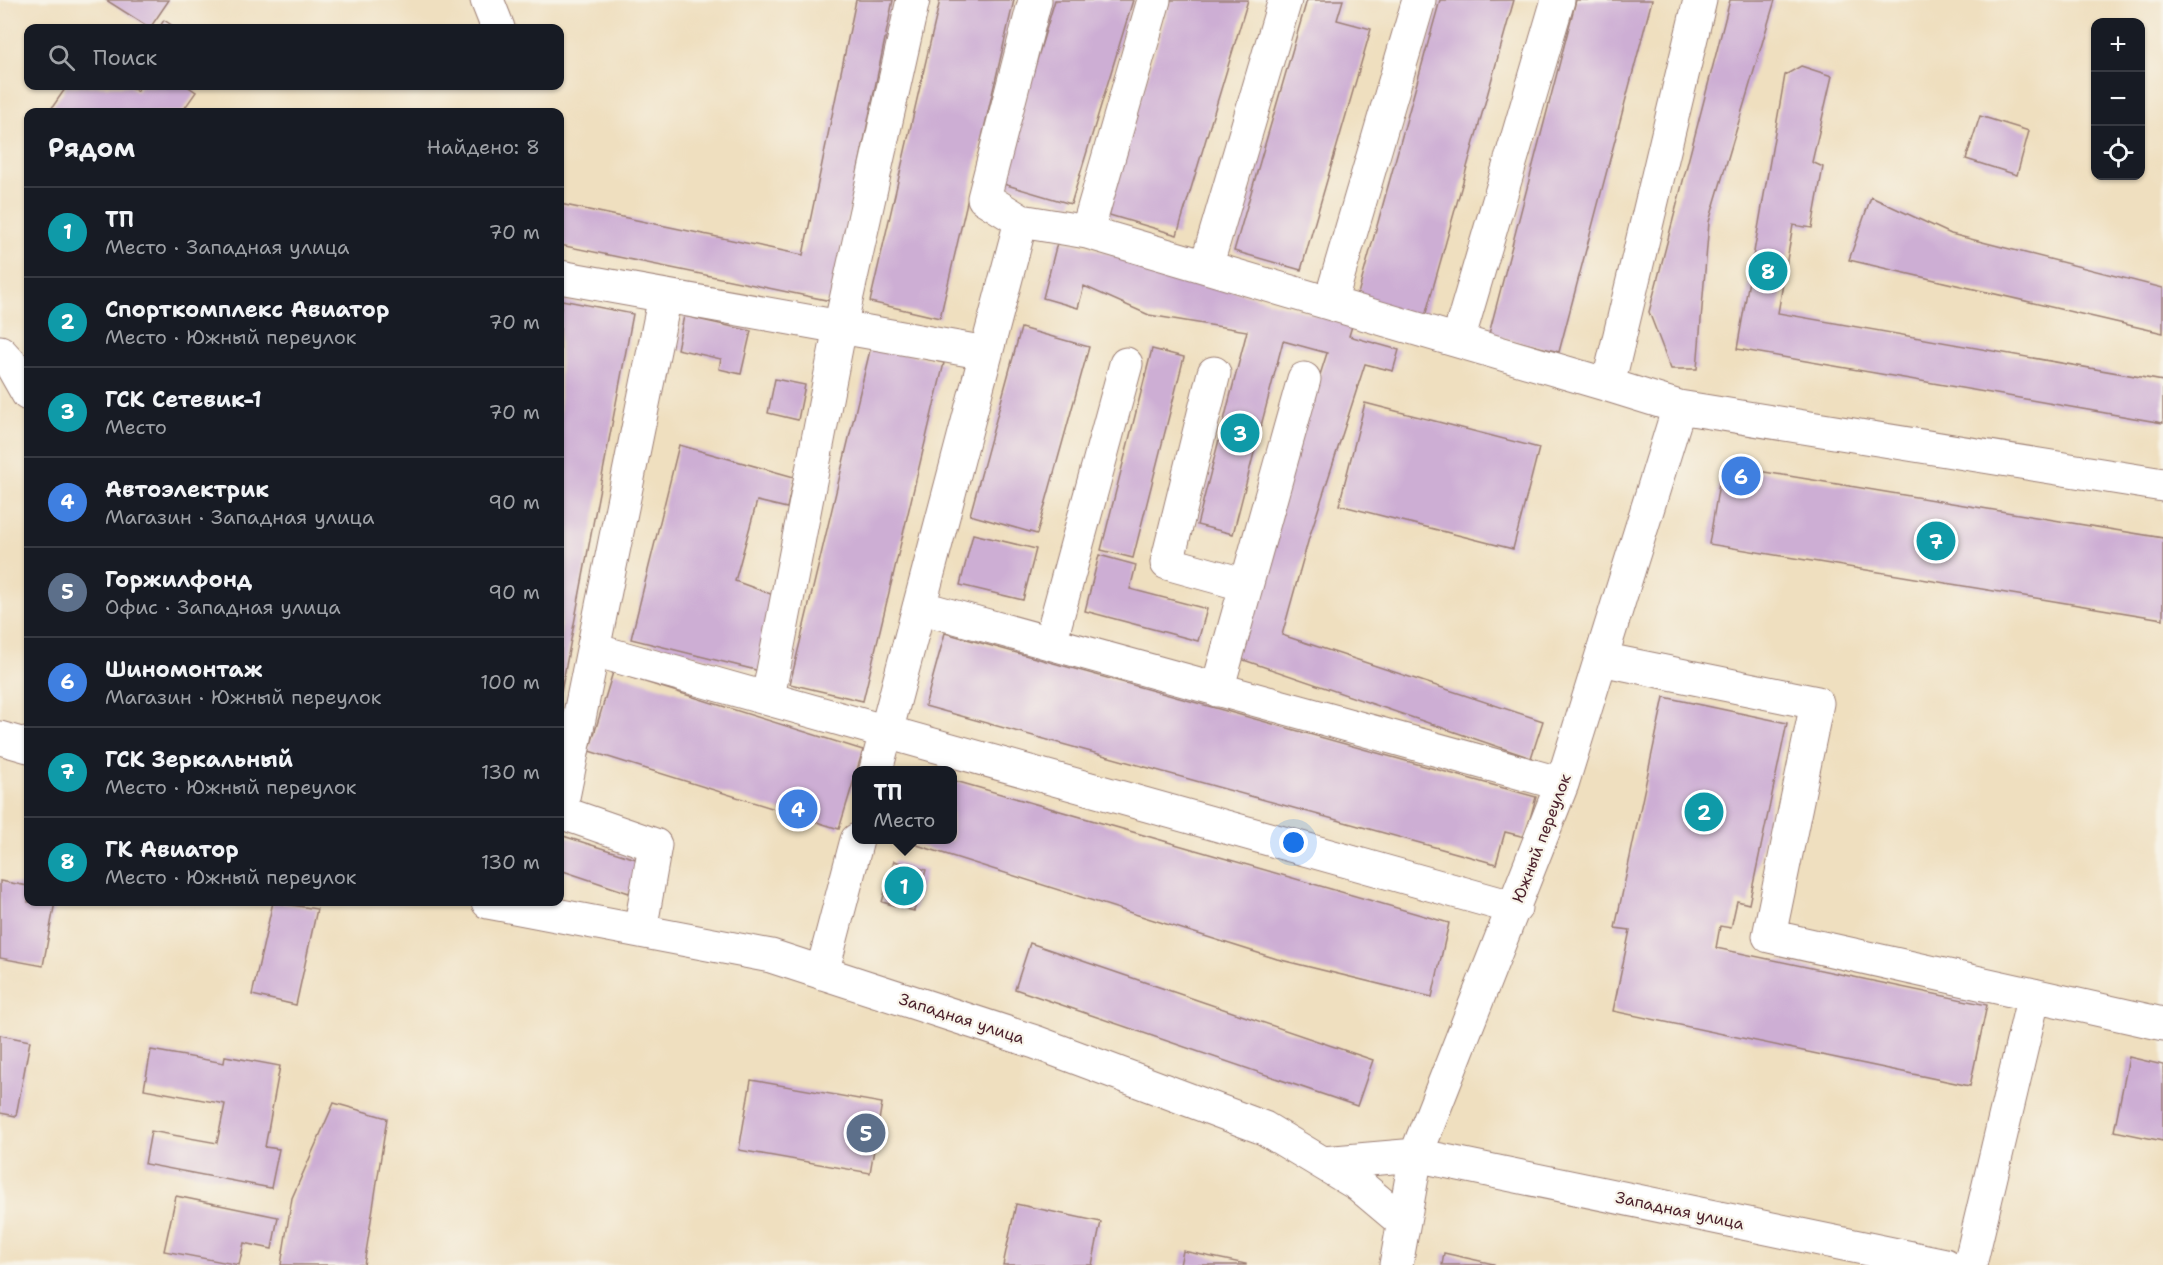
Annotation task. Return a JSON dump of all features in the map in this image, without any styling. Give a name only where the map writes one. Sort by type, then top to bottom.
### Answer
[{"type":"street","points":[[487,0],[496,24]]},
{"type":"street","points":[[768,697],[840,327],[913,0]]},
{"type":"street","points":[[1035,0],[984,198],[1021,220],[1087,232],[1679,407],[2163,485]]},
{"type":"street","points":[[1087,232],[1154,0]]},
{"type":"street","points":[[1206,267],[1285,0]]},
{"type":"street","points":[[1330,303],[1419,0]]},
{"type":"street","points":[[1458,340],[1558,0]]},
{"type":"street","points":[[1608,385],[1700,0]]},
{"type":"street","points":[[877,766],[1021,220]]},
{"type":"street","points":[[564,278],[986,353]]},
{"type":"street","points":[[564,793],[665,296]]},
{"type":"street","points":[[13,358],[24,384]]},
{"type":"street","points":[[1050,643],[1126,364]]},
{"type":"street","points":[[1214,373],[1167,563],[1246,585]]},
{"type":"street","points":[[1217,690],[1304,379]]},
{"type":"street","name":"Южный переулок","points":[[1396,1265],[1416,1155],[1515,908],[1562,783],[1679,407]]},
{"type":"street","points":[[919,607],[1562,783]]},
{"type":"street","points":[[594,650],[1515,908]]},
{"type":"street","points":[[1601,658],[1817,702],[1769,936],[2163,1024]]},
{"type":"street","points":[[0,738],[24,745]]},
{"type":"street","points":[[564,813],[655,845],[640,931]]},
{"type":"street","points":[[822,973],[857,844]]},
{"type":"street","name":"Западная улица","points":[[509,906],[771,956],[1035,1042],[1264,1128],[1359,1185],[1403,1222]]},
{"type":"street","points":[[1970,1265],[2034,995]]},
{"type":"street","name":"Западная улица","points":[[1323,1163],[1416,1155],[1944,1265]]},
{"type":"building","points":[[106,0],[169,0],[153,24],[144,24]]},
{"type":"building","points":[[856,0],[893,0],[831,301],[564,246],[564,205],[803,255]]},
{"type":"building","points":[[940,0],[1014,0],[940,318],[870,302]]},
{"type":"building","points":[[1055,0],[1133,0],[1071,204],[1000,183]]},
{"type":"building","points":[[1171,0],[1248,0],[1177,235],[1106,214]]},
{"type":"building","points":[[1307,0],[1343,0],[1337,20],[1371,29],[1301,270],[1234,251]]},
{"type":"building","points":[[1440,0],[1514,0],[1424,320],[1356,301]]},
{"type":"building","points":[[1576,0],[1652,0],[1559,352],[1489,334]]},
{"type":"building","points":[[1730,0],[1775,0],[1709,222],[1697,369],[1671,369],[1649,312]]},
{"type":"building","points":[[1801,66],[1832,76],[1812,162],[1823,167],[1812,228],[1793,225],[1778,313],[2163,381],[2163,423],[1737,349],[1785,75]]},
{"type":"building","points":[[64,90],[193,90],[196,92],[185,108],[52,108]]},
{"type":"building","points":[[1980,116],[2029,131],[2017,175],[1966,159]]},
{"type":"building","points":[[1871,197],[1951,234],[2163,288],[2163,333],[1849,260]]},
{"type":"building","points":[[1058,239],[1352,326],[1349,336],[1399,350],[1393,371],[1365,364],[1309,538],[1282,635],[1543,721],[1531,758],[1235,657],[1271,528],[1327,353],[1283,341],[1233,534],[1197,525],[1247,331],[1149,315],[1084,286],[1078,308],[1043,298]]},
{"type":"building","points":[[564,300],[633,314],[564,676]]},
{"type":"building","points":[[684,316],[751,331],[741,374],[719,369],[721,359],[677,349]]},
{"type":"building","points":[[1021,328],[1089,347],[1037,534],[970,515]]},
{"type":"building","points":[[871,346],[944,363],[863,701],[790,684]]},
{"type":"building","points":[[1152,349],[1184,357],[1133,558],[1101,550]]},
{"type":"building","points":[[775,379],[805,385],[798,420],[768,413]]},
{"type":"building","points":[[1365,403],[1539,448],[1513,549],[1339,505]]},
{"type":"building","points":[[679,445],[794,477],[787,508],[757,501],[735,581],[776,596],[760,671],[631,639]]},
{"type":"building","points":[[1722,465],[2163,538],[2163,619],[1709,544]]},
{"type":"building","points":[[973,534],[1036,549],[1023,600],[960,585]]},
{"type":"building","points":[[1099,555],[1136,565],[1130,589],[1207,609],[1198,641],[1085,611]]},
{"type":"building","points":[[945,633],[1536,797],[1525,837],[1505,832],[1496,864],[925,706]]},
{"type":"building","points":[[613,672],[863,750],[858,766],[852,766],[852,786],[839,829],[589,751]]},
{"type":"building","points":[[1664,697],[1787,723],[1749,904],[1737,901],[1731,928],[1720,926],[1716,948],[1987,1005],[1970,1086],[1613,1011],[1630,930],[1615,928]]},
{"type":"building","points":[[957,781],[1449,923],[1432,997],[1277,959],[914,844],[957,844]]},
{"type":"building","points":[[564,836],[639,860],[629,893],[564,871]]},
{"type":"building","points":[[894,861],[926,870],[914,911],[882,902]]},
{"type":"building","points":[[0,881],[24,885],[24,906],[54,906],[43,966],[0,958]]},
{"type":"building","points":[[272,906],[317,909],[296,1005],[252,995]]},
{"type":"building","points":[[1030,943],[1373,1060],[1357,1106],[1015,989]]},
{"type":"building","points":[[0,1035],[30,1041],[16,1116],[0,1113]]},
{"type":"building","points":[[151,1050],[224,1063],[225,1056],[280,1066],[265,1147],[279,1149],[271,1188],[145,1164],[151,1131],[217,1143],[225,1104],[144,1089]]},
{"type":"building","points":[[2129,1057],[2163,1065],[2163,1141],[2114,1131]]},
{"type":"building","points":[[751,1080],[882,1103],[870,1173],[739,1150]]},
{"type":"building","points":[[334,1103],[387,1118],[364,1265],[281,1265],[292,1198]]},
{"type":"building","points":[[176,1196],[278,1217],[272,1249],[244,1243],[239,1265],[164,1251]]},
{"type":"building","points":[[1016,1204],[1101,1222],[1092,1265],[1003,1265]]},
{"type":"building","points":[[1183,1251],[1246,1264],[1246,1265],[1180,1265]]},
{"type":"building","points":[[1444,1253],[1494,1264],[1494,1265],[1442,1265]]},
{"type":"place","name":"ГК Авиатор","points":[[1768,271]]},
{"type":"place","name":"ГСК Сетевик-1","points":[[1240,433]]},
{"type":"place","name":"Шиномонтаж","points":[[1741,476]]},
{"type":"place","name":"ГСК Зеркальный","points":[[1936,541]]},
{"type":"place","name":"Автоэлектрик","points":[[798,809]]},
{"type":"place","name":"Спорткомплекс Авиатор","points":[[1704,812]]},
{"type":"place","name":"ТП","points":[[904,886]]},
{"type":"place","name":"Горжилфонд","points":[[866,1133]]}]
